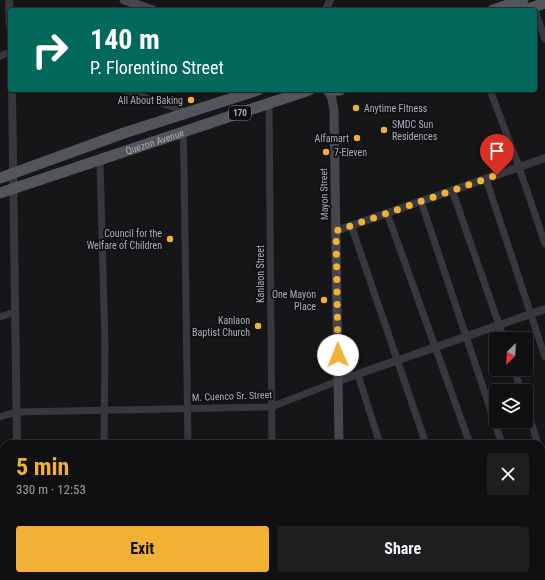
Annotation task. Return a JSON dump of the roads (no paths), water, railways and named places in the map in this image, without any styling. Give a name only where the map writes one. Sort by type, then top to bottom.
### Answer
[{"type":"main road","points":[[124,0],[148,8]]},
{"type":"main road","points":[[499,8],[523,0]]},
{"type":"main road","points":[[532,8],[545,3]]},
{"type":"main road","name":"Quezon Avenue","points":[[0,178],[124,133],[252,92]]},
{"type":"main road","name":"Quezon Avenue","points":[[0,193],[130,151],[303,92]]},
{"type":"main road","name":"Mayon Street","points":[[329,92],[332,99],[334,112],[339,440]]},
{"type":"main road","name":"Mayon Street","points":[[334,112],[341,92]]},
{"type":"main road","points":[[168,120],[162,125],[161,132],[165,136],[178,134]]},
{"type":"main road","points":[[124,133],[130,134],[135,139],[135,145],[130,151]]},
{"type":"street","points":[[537,23],[545,39]]},
{"type":"street","points":[[12,92],[17,440]]},
{"type":"street","points":[[130,92],[187,113]]},
{"type":"street","points":[[491,92],[519,167],[545,244]]},
{"type":"street","name":"Kanlaon Street","points":[[269,103],[272,440]]},
{"type":"street","points":[[178,134],[184,167],[188,440]]},
{"type":"street","points":[[336,231],[545,158]]},
{"type":"street","points":[[100,160],[105,345],[104,440]]},
{"type":"street","points":[[486,179],[545,357]]},
{"type":"street","points":[[452,190],[502,332]]},
{"type":"street","points":[[421,201],[501,440]]},
{"type":"street","points":[[387,213],[469,440]]},
{"type":"street","points":[[351,225],[425,440]]},
{"type":"street","name":"M. Cuenco Sr. Street","points":[[0,418],[16,412],[271,407],[338,381],[545,309]]},
{"type":"street","points":[[0,317],[14,312]]},
{"type":"street","points":[[358,374],[379,440]]},
{"type":"street","points":[[533,428],[537,440]]},
{"type":"place","name":"All About Baking","points":[[191,100]]},
{"type":"place","name":"Anytime Fitness","points":[[356,108]]},
{"type":"place","name":"SMDC Sun Residences","points":[[384,130]]},
{"type":"place","name":"Alfamart","points":[[357,138]]},
{"type":"place","name":"7-Eleven","points":[[326,152]]},
{"type":"place","name":"Council for the Welfare of Children","points":[[170,239]]},
{"type":"place","name":"One Mayon Place","points":[[324,300]]},
{"type":"place","name":"Kanlaon Baptist Church","points":[[258,326]]}]
